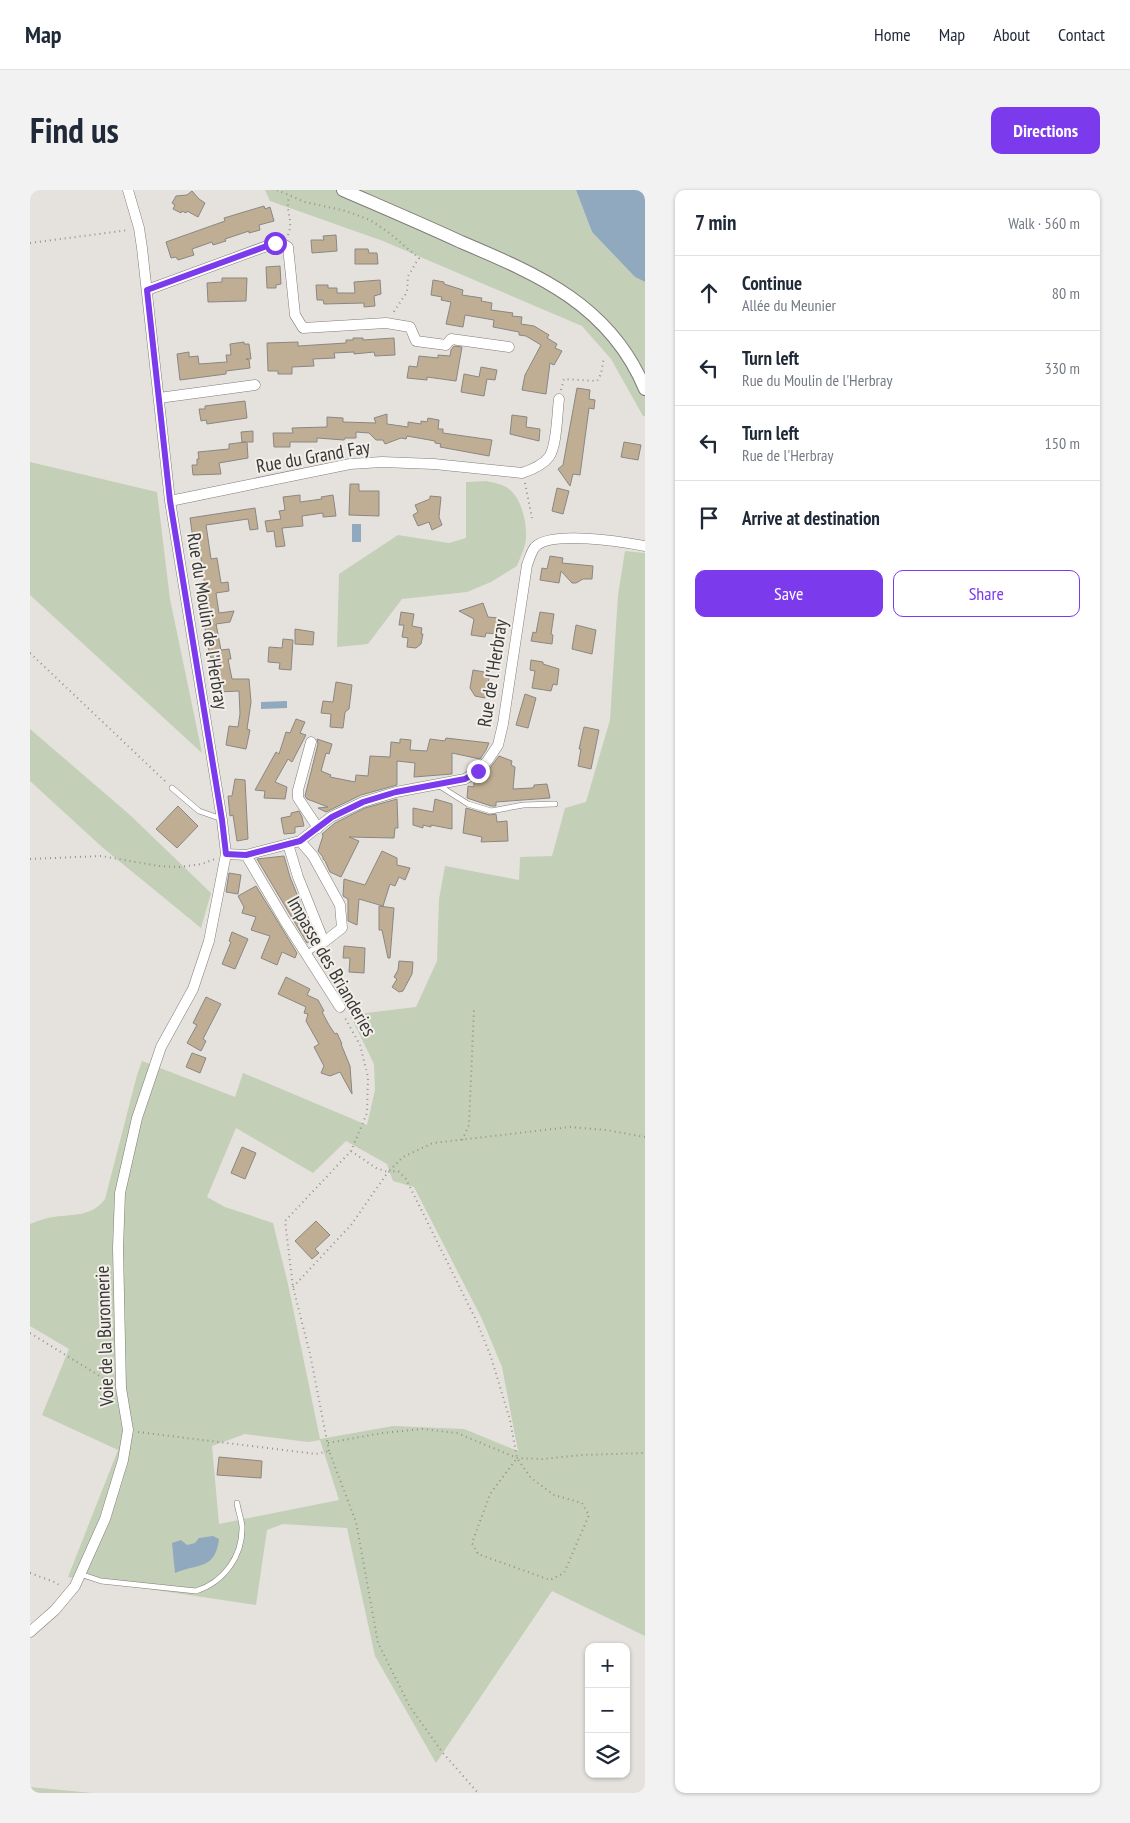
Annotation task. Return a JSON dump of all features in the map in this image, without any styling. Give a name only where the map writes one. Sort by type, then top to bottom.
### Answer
[{"type":"street","name":"Rue du Moulin de l'Herbray","points":[[128,190],[139,228],[170,501],[226,854],[210,941],[193,989],[161,1047]]},
{"type":"street","points":[[343,190],[520,267],[549,282],[582,306],[612,334],[630,361],[645,389]]},
{"type":"street","points":[[147,290],[275,243],[284,244],[288,248],[295,315],[303,328],[386,323],[410,327],[416,341],[446,345],[451,339],[509,347]]},
{"type":"street","points":[[159,398],[255,385]]},
{"type":"street","points":[[522,473],[548,459],[552,450],[559,399]]},
{"type":"street","name":"Rue du Grand Fay","points":[[170,501],[350,464],[382,462],[434,464],[522,473]]},
{"type":"street","name":"Rue de l'Herbray","points":[[226,854],[246,855],[300,841],[332,817],[363,802],[396,792],[465,779],[478,771],[498,745],[503,724],[527,565],[535,547],[546,540],[564,538],[624,542],[645,546]]},
{"type":"street","points":[[311,742],[298,790],[298,798],[318,828]]},
{"type":"street","points":[[288,844],[298,877],[324,942],[342,928],[340,905],[313,856],[300,841]]},
{"type":"street","name":"Impasse des Brianderies","points":[[246,855],[340,1007]]},
{"type":"street","name":"Voie de la Buronnerie","points":[[30,1632],[55,1610],[69,1593],[80,1574],[105,1519],[123,1460],[128,1430],[121,1388],[118,1258],[120,1194],[137,1118],[161,1047]]},
{"type":"lane","points":[[438,785],[468,804],[491,811],[522,805],[555,804]]},
{"type":"lane","points":[[172,788],[199,811],[222,820]]},
{"type":"lane","points":[[306,954],[324,942]]},
{"type":"lane","points":[[80,1574],[102,1581],[196,1591],[209,1587],[232,1564],[239,1549],[242,1526],[237,1503]]},
{"type":"path","points":[[277,190],[289,197],[351,212],[370,220],[388,232],[419,258],[408,276],[408,292],[386,323]]},
{"type":"path","points":[[284,244],[290,229],[286,207],[289,197]]},
{"type":"path","points":[[30,243],[139,228]]},
{"type":"path","points":[[559,399],[564,379],[596,381],[601,374],[604,357]]},
{"type":"path","points":[[522,473],[532,518]]},
{"type":"path","points":[[30,653],[172,788]]},
{"type":"path","points":[[30,859],[101,856],[159,866],[180,867],[202,864],[226,854]]},
{"type":"path","name":"Impasse des Brianderies","points":[[294,1287],[285,1221],[351,1151],[366,1113],[368,1077],[360,1046],[340,1007]]},
{"type":"path","points":[[462,1140],[469,1125],[474,1008]]},
{"type":"path","points":[[478,1793],[443,1753],[410,1707],[378,1643],[356,1522],[329,1451],[310,1354],[294,1287],[351,1225],[388,1172],[403,1157],[433,1143],[570,1127],[606,1130],[645,1137]]},
{"type":"path","points":[[351,1151],[376,1168],[388,1172],[398,1171],[406,1179],[477,1322],[494,1366],[510,1420],[517,1458],[531,1478],[554,1495],[582,1503],[589,1515],[564,1574],[550,1580],[478,1554],[472,1543],[490,1494],[517,1458]]},
{"type":"path","points":[[30,1333],[121,1388]]},
{"type":"path","points":[[328,1443],[382,1433],[423,1429],[457,1433],[517,1458],[542,1459],[582,1455],[645,1453]]},
{"type":"path","points":[[128,1430],[316,1454],[329,1451]]},
{"type":"path","points":[[30,1573],[57,1583],[69,1593]]},
{"type":"green space","points":[[265,190],[576,190],[592,232],[635,277],[645,282],[645,416],[643,416],[611,359],[582,326],[383,241],[270,201]]},
{"type":"green space","points":[[30,462],[157,492],[170,599],[202,753],[30,595]]},
{"type":"green space","points":[[487,481],[501,485],[514,493],[523,512],[526,539],[517,566],[491,582],[467,592],[402,599],[368,644],[337,647],[339,574],[398,535],[449,543],[466,538],[466,482]]},
{"type":"green space","points":[[625,551],[645,553],[645,1636],[552,1591],[436,1763],[375,1656],[347,1528],[283,1524],[267,1530],[256,1605],[68,1577],[118,1450],[42,1415],[69,1349],[30,1326],[30,1224],[50,1217],[88,1212],[100,1205],[105,1199],[142,1061],[235,1097],[243,1073],[367,1125],[375,1090],[374,1064],[350,1015],[416,1007],[437,961],[439,899],[445,866],[519,880],[520,857],[552,856],[565,808],[586,802],[610,720],[618,595]],"holes":[[[236,1128],[313,1173],[346,1141],[387,1164],[393,1181],[414,1187],[482,1319],[502,1367],[518,1451],[464,1429],[393,1426],[320,1439],[288,1284],[273,1223],[225,1207],[207,1197]],[[245,1434],[308,1442],[320,1440],[339,1500],[219,1524],[212,1446]]]},
{"type":"green space","points":[[30,729],[130,815],[211,893],[201,928],[102,847],[30,781]]},
{"type":"green space","points":[[30,1787],[92,1793],[30,1793]]},
{"type":"water","points":[[576,190],[645,190],[645,282],[635,277],[592,232]]},
{"type":"water","points":[[352,524],[361,524],[361,542],[352,542]]},
{"type":"water","points":[[287,701],[287,708],[261,709],[261,702]]},
{"type":"water","points":[[213,1536],[219,1539],[217,1549],[210,1561],[175,1573],[172,1543],[181,1540],[187,1545],[195,1543],[199,1538]]},
{"type":"building","points":[[192,191],[205,203],[198,217],[187,211],[186,213],[182,211],[181,213],[173,209],[175,205],[172,203],[176,196],[187,195]]},
{"type":"building","points":[[264,206],[265,209],[270,207],[274,221],[259,225],[260,230],[249,233],[249,231],[225,239],[226,241],[213,245],[212,242],[192,249],[194,255],[178,260],[176,257],[171,258],[166,242],[225,221],[224,218]]},
{"type":"building","points":[[336,235],[337,251],[312,253],[311,240],[324,240],[323,236]]},
{"type":"building","points":[[355,249],[368,249],[369,253],[377,253],[378,264],[355,264]]},
{"type":"building","points":[[280,266],[281,284],[276,285],[276,288],[267,288],[266,267]]},
{"type":"building","points":[[222,278],[247,278],[246,301],[208,302],[207,283],[222,282]]},
{"type":"building","points":[[380,280],[381,294],[374,296],[375,306],[364,307],[364,303],[324,304],[323,300],[317,300],[316,285],[328,285],[328,288],[337,288],[337,293],[355,293],[354,282]]},
{"type":"building","points":[[433,280],[444,282],[444,284],[463,290],[462,295],[482,298],[481,301],[492,303],[491,310],[513,313],[512,316],[522,317],[521,324],[534,326],[549,335],[547,338],[557,344],[555,348],[562,351],[554,365],[550,363],[546,394],[522,390],[525,375],[541,345],[526,336],[519,335],[519,332],[493,327],[494,320],[465,315],[463,327],[446,324],[451,302],[441,300],[442,297],[431,295]]},
{"type":"building","points":[[353,338],[363,338],[363,340],[394,338],[395,355],[375,356],[374,352],[334,353],[335,358],[313,359],[314,366],[292,367],[292,374],[278,374],[278,371],[268,371],[267,343],[298,342],[298,346],[346,343],[346,340],[353,340]]},
{"type":"building","points":[[244,342],[244,344],[249,344],[251,359],[246,359],[249,360],[250,368],[226,371],[226,374],[180,380],[177,354],[189,352],[189,357],[198,356],[199,364],[227,362],[226,355],[231,355],[230,344]]},
{"type":"building","points":[[454,346],[462,347],[456,381],[427,377],[427,380],[407,378],[409,366],[417,367],[419,356],[438,358],[438,355],[450,356]]},
{"type":"building","points":[[481,367],[497,370],[495,380],[487,379],[484,396],[461,392],[464,374],[479,377]]},
{"type":"building","points":[[577,388],[590,390],[589,399],[595,400],[594,409],[589,408],[580,475],[573,474],[570,486],[558,469],[563,465]]},
{"type":"building","points":[[245,401],[247,418],[207,424],[206,420],[201,421],[199,409],[205,409],[205,406]]},
{"type":"building","points":[[387,414],[387,424],[408,427],[408,422],[421,424],[421,421],[427,422],[428,418],[439,420],[438,429],[443,429],[443,433],[492,440],[489,456],[440,447],[441,444],[435,443],[435,441],[407,436],[406,439],[401,438],[385,444],[383,440],[376,440],[369,433],[356,432],[356,438],[345,438],[344,440],[317,438],[317,442],[290,442],[290,447],[274,447],[273,433],[293,433],[292,428],[327,427],[327,417],[343,418],[343,422],[376,423],[374,418]]},
{"type":"building","points":[[512,415],[527,417],[526,427],[540,429],[539,441],[510,434]]},
{"type":"building","points":[[253,431],[253,442],[247,442],[248,458],[219,463],[221,474],[193,475],[192,465],[197,465],[197,459],[199,459],[198,452],[229,449],[229,444],[246,442],[242,442],[241,432]]},
{"type":"building","points":[[624,442],[641,445],[638,460],[621,457]]},
{"type":"building","points":[[350,484],[359,484],[359,491],[379,491],[379,516],[349,515]]},
{"type":"building","points":[[557,488],[569,491],[563,514],[552,511]]},
{"type":"building","points":[[300,495],[300,502],[322,499],[321,497],[333,495],[336,516],[323,517],[323,513],[302,516],[303,526],[282,528],[285,546],[276,547],[274,531],[267,532],[265,521],[281,519],[279,511],[285,510],[283,497]]},
{"type":"building","points":[[430,496],[441,497],[439,517],[442,525],[432,530],[429,522],[418,526],[413,515],[418,512],[415,505],[430,499]]},
{"type":"building","points":[[255,508],[258,529],[250,530],[248,519],[206,525],[211,559],[217,558],[221,583],[228,582],[229,591],[216,593],[219,613],[234,611],[230,622],[216,624],[221,650],[229,649],[231,659],[228,659],[232,679],[249,679],[251,702],[247,729],[250,730],[246,749],[226,745],[229,726],[238,727],[240,714],[239,691],[219,692],[203,616],[201,585],[204,585],[204,578],[199,545],[194,546],[190,518]]},
{"type":"building","points":[[550,556],[563,558],[562,563],[593,566],[592,579],[583,579],[572,583],[561,571],[559,583],[540,580],[542,568],[547,569]]},
{"type":"building","points":[[483,603],[488,617],[499,618],[497,634],[486,633],[485,637],[471,635],[474,619],[459,611]]},
{"type":"building","points":[[401,612],[414,614],[412,626],[422,628],[421,644],[416,648],[407,647],[408,638],[402,637],[404,625],[399,625]]},
{"type":"building","points":[[540,612],[554,614],[551,634],[553,635],[552,644],[531,641],[533,632],[536,633]]},
{"type":"building","points":[[576,625],[596,630],[592,654],[572,649]]},
{"type":"building","points":[[295,629],[314,632],[313,645],[295,644]]},
{"type":"building","points":[[283,639],[293,640],[291,670],[279,669],[280,663],[268,662],[269,647],[282,648]]},
{"type":"building","points":[[531,660],[543,662],[543,664],[559,669],[557,685],[553,684],[551,691],[532,688],[535,671],[530,670]]},
{"type":"building","points":[[473,670],[490,673],[485,698],[475,696],[470,688]]},
{"type":"building","points":[[336,682],[352,685],[349,709],[345,712],[343,728],[330,727],[331,714],[321,713],[323,701],[333,702]]},
{"type":"building","points":[[525,694],[536,698],[528,728],[516,725]]},
{"type":"building","points":[[296,719],[305,722],[300,733],[306,735],[292,762],[288,759],[275,782],[287,787],[285,799],[264,798],[265,791],[255,790],[276,752],[279,754],[286,732],[290,733]]},
{"type":"building","points":[[584,727],[599,730],[591,769],[578,766],[581,749],[579,749]]},
{"type":"building","points":[[446,738],[489,743],[480,759],[452,753],[452,774],[414,777],[415,763],[397,761],[397,785],[361,795],[326,812],[318,808],[328,807],[307,799],[305,796],[318,744],[317,739],[332,744],[329,754],[326,753],[321,771],[331,775],[330,777],[355,782],[356,775],[368,776],[370,756],[390,757],[391,742],[400,743],[400,739],[411,740],[410,750],[427,751],[430,739],[445,741]]},
{"type":"building","points":[[499,756],[512,761],[511,765],[515,767],[513,789],[532,788],[534,785],[547,784],[550,798],[496,802],[496,806],[491,806],[467,798],[468,786],[474,787],[474,781],[482,779]]},
{"type":"building","points":[[235,779],[245,780],[248,839],[237,841],[233,815],[230,816],[228,796],[232,796]]},
{"type":"building","points":[[397,799],[398,828],[395,828],[394,838],[349,837],[359,841],[341,877],[330,872],[318,851],[322,834],[335,823],[365,808]]},
{"type":"building","points":[[435,799],[452,804],[452,829],[431,825],[431,827],[423,825],[423,828],[413,825],[413,808],[433,812]]},
{"type":"building","points":[[178,806],[198,826],[177,848],[156,829]]},
{"type":"building","points":[[466,808],[490,815],[496,814],[497,822],[507,821],[508,841],[481,842],[482,837],[463,833]]},
{"type":"building","points":[[299,811],[304,826],[295,827],[295,833],[284,834],[281,818],[291,816],[291,813]]},
{"type":"building","points":[[382,851],[397,858],[397,865],[410,868],[405,880],[399,877],[395,886],[390,884],[383,906],[359,899],[357,925],[348,921],[348,899],[343,896],[344,879],[365,885]]},
{"type":"building","points":[[284,856],[290,877],[315,939],[307,943],[257,859]]},
{"type":"building","points":[[229,873],[241,875],[238,894],[226,892]]},
{"type":"building","points":[[256,886],[297,953],[295,958],[282,952],[277,965],[261,958],[270,936],[251,930],[256,917],[242,913],[244,907],[238,896]]},
{"type":"building","points":[[379,906],[394,908],[390,958],[388,958],[382,930],[379,930]]},
{"type":"building","points":[[232,932],[248,939],[235,969],[222,964],[231,942],[229,941]]},
{"type":"building","points":[[344,946],[365,948],[364,973],[349,972],[350,958],[343,958]]},
{"type":"building","points":[[399,961],[413,962],[412,974],[403,991],[399,992],[392,987],[397,979],[394,977],[398,970]]},
{"type":"building","points":[[286,977],[310,989],[307,995],[318,1000],[329,1025],[335,1034],[337,1033],[350,1066],[352,1094],[340,1072],[330,1076],[321,1073],[324,1066],[314,1047],[319,1044],[306,1021],[308,1014],[304,1013],[306,1007],[278,994]]},
{"type":"building","points":[[206,997],[221,1004],[203,1039],[206,1041],[201,1051],[187,1043],[197,1025],[193,1023]]},
{"type":"building","points":[[192,1053],[206,1058],[200,1073],[186,1067]]},
{"type":"building","points":[[242,1147],[256,1153],[245,1179],[231,1173]]},
{"type":"building","points":[[316,1221],[330,1235],[315,1249],[319,1253],[312,1259],[295,1241]]},
{"type":"building","points":[[219,1457],[262,1461],[261,1478],[217,1475]]},
{"type":"route","points":[[275,243],[147,290],[170,501],[226,854],[246,855],[300,841],[332,817],[363,802],[396,792],[465,779],[478,771]]}]
